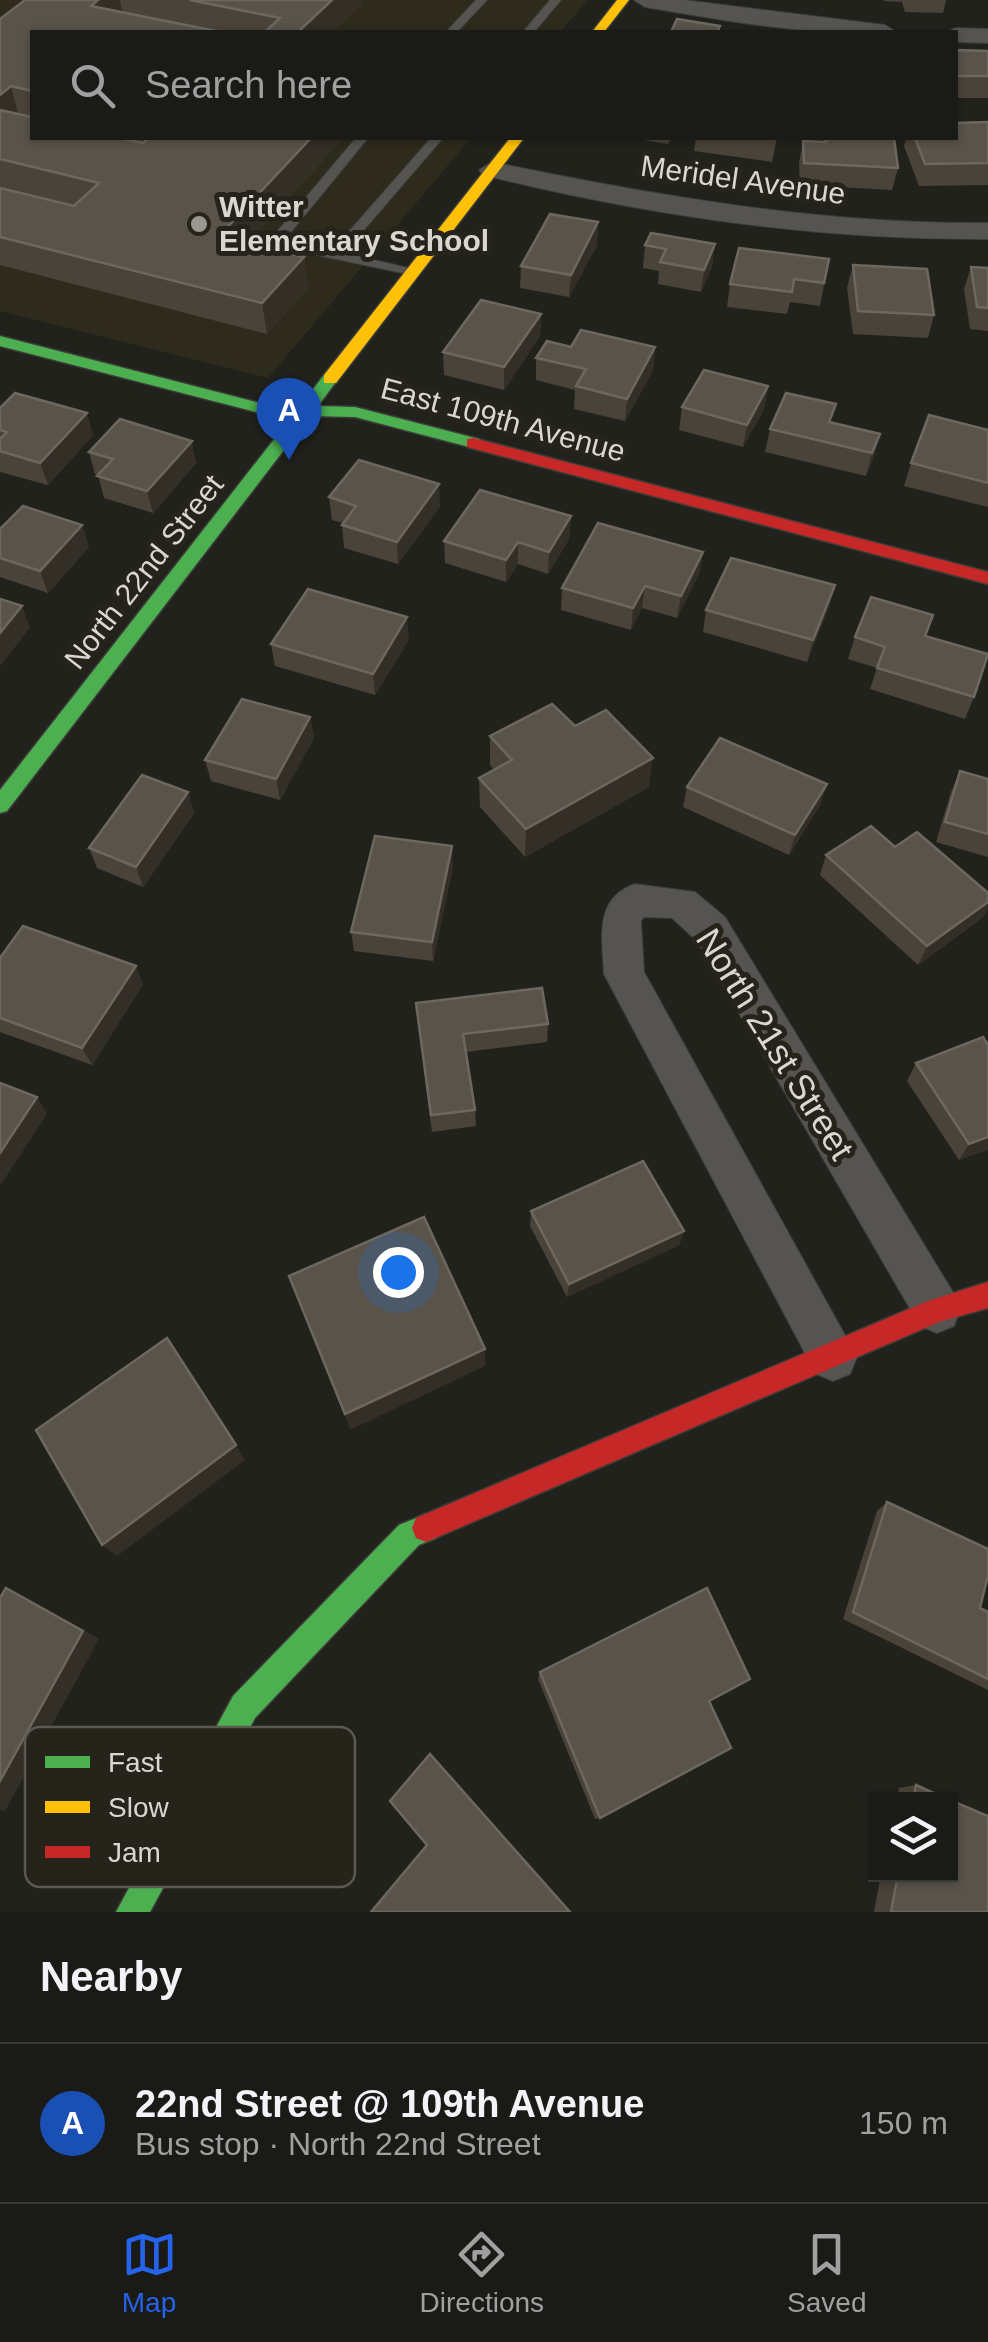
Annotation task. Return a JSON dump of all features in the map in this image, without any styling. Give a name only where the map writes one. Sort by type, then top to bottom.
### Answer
[{"type":"street","points":[[600,30],[623,0]]},
{"type":"street","points":[[645,0],[751,18],[867,30]]},
{"type":"street","points":[[958,35],[988,36]]},
{"type":"street","name":"North 22nd Street","points":[[0,804],[515,140]]},
{"type":"street","name":"Meridel Avenue","points":[[492,170],[685,210],[914,234],[988,231]]},
{"type":"street","name":"East 109th Avenue","points":[[0,341],[264,409],[356,412],[988,578]]},
{"type":"street","name":"North 21st Street","points":[[833,1357],[624,974],[621,917],[635,900],[681,903],[711,930],[937,1310]]},
{"type":"street","points":[[233,1727],[244,1707],[408,1535],[937,1310],[988,1295]]},
{"type":"street","points":[[132,1912],[146,1887]]},
{"type":"lane","points":[[453,30],[482,0]]},
{"type":"lane","points":[[530,30],[556,0]]},
{"type":"lane","points":[[360,140],[284,233],[307,249],[412,273]]},
{"type":"lane","points":[[336,255],[435,140]]},
{"type":"shaded area","name":"Witter Elementary School","points":[[0,0],[588,0],[562,30],[30,30],[30,140],[469,140],[268,378],[0,311]]},
{"type":"building","points":[[25,0],[98,0],[91,6],[211,30],[30,30],[30,91],[11,86],[0,95],[0,19]]},
{"type":"building","points":[[190,0],[332,0],[300,30],[267,30],[280,18]]},
{"type":"building","points":[[677,19],[720,26],[718,30],[672,30]]},
{"type":"building","points":[[958,50],[988,51],[988,76],[958,76]]},
{"type":"building","points":[[0,110],[30,117],[30,140],[309,140],[220,235],[304,257],[262,303],[0,237],[0,188],[74,206],[99,183],[0,159]]},
{"type":"building","points":[[988,122],[988,163],[925,164],[916,140],[958,140],[958,123]]},
{"type":"building","points":[[894,140],[898,168],[804,163],[803,141]]},
{"type":"building","points":[[550,214],[598,222],[571,275],[521,266]]},
{"type":"building","points":[[651,233],[715,244],[704,270],[660,262],[666,249],[645,245]]},
{"type":"building","points":[[739,248],[829,259],[824,283],[794,279],[792,292],[730,284]]},
{"type":"building","points":[[853,265],[927,269],[934,315],[858,311]]},
{"type":"building","points":[[971,267],[988,268],[988,308],[977,307]]},
{"type":"building","points":[[481,300],[541,314],[504,367],[443,352]]},
{"type":"building","points":[[581,330],[655,347],[627,399],[576,386],[586,369],[536,358],[547,341],[571,347]]},
{"type":"building","points":[[704,370],[768,386],[747,425],[682,407]]},
{"type":"building","points":[[15,393],[87,413],[40,463],[0,451],[0,439],[7,432],[0,430],[0,408]]},
{"type":"building","points":[[786,393],[836,404],[829,422],[880,434],[872,453],[770,429]]},
{"type":"building","points":[[929,415],[988,430],[988,483],[911,463]]},
{"type":"building","points":[[120,419],[192,441],[147,491],[97,476],[113,459],[89,452]]},
{"type":"building","points":[[359,460],[439,484],[397,542],[342,525],[356,506],[329,497]]},
{"type":"building","points":[[480,490],[571,516],[549,552],[518,542],[506,560],[444,541]]},
{"type":"building","points":[[23,506],[82,525],[40,571],[0,558],[0,529]]},
{"type":"building","points":[[598,523],[703,552],[681,596],[645,586],[633,608],[562,588]]},
{"type":"building","points":[[731,558],[835,585],[813,640],[706,610]]},
{"type":"building","points":[[308,589],[407,617],[373,674],[271,644]]},
{"type":"building","points":[[871,597],[933,615],[925,636],[988,654],[974,697],[877,668],[885,647],[855,637]]},
{"type":"building","points":[[0,599],[22,606],[0,633]]},
{"type":"building","points":[[242,699],[310,717],[276,779],[205,760]]},
{"type":"building","points":[[552,704],[575,726],[606,710],[653,758],[526,829],[479,778],[512,760],[490,736]]},
{"type":"building","points":[[720,738],[827,784],[795,835],[687,787]]},
{"type":"building","points":[[960,771],[988,779],[988,834],[945,822]]},
{"type":"building","points":[[142,775],[188,792],[136,867],[89,848]]},
{"type":"building","points":[[871,826],[895,847],[917,832],[988,893],[988,902],[927,946],[826,855]]},
{"type":"building","points":[[375,836],[452,846],[432,942],[351,932]]},
{"type":"building","points":[[23,926],[136,966],[82,1048],[0,1018],[0,958]]},
{"type":"building","points":[[542,988],[548,1024],[463,1034],[475,1110],[431,1115],[416,1003]]},
{"type":"building","points":[[983,1037],[988,1045],[988,1137],[969,1144],[916,1063]]},
{"type":"building","points":[[0,1083],[37,1097],[0,1153]]},
{"type":"building","points":[[643,1161],[684,1231],[569,1284],[531,1211]]},
{"type":"building","points":[[424,1217],[485,1349],[345,1414],[289,1276]]},
{"type":"building","points":[[167,1338],[236,1445],[102,1545],[36,1430]]},
{"type":"building","points":[[887,1502],[988,1549],[988,1575],[980,1608],[988,1612],[988,1679],[853,1612]]},
{"type":"building","points":[[6,1588],[83,1631],[30,1727],[25,1727],[25,1736],[0,1781],[0,1598]]},
{"type":"building","points":[[707,1588],[750,1679],[709,1701],[731,1748],[600,1818],[540,1672]]},
{"type":"building","points":[[430,1754],[570,1912],[371,1912],[427,1845],[390,1801]]},
{"type":"building","points":[[958,1803],[988,1816],[988,1912],[891,1912],[897,1882],[958,1882]]},
{"type":"traffic: fast","points":[[0,341],[264,409],[355,412],[473,443]]},
{"type":"traffic: fast","points":[[0,805],[330,379]]},
{"type":"traffic: fast","points":[[233,1727],[244,1707],[409,1535],[426,1528]]},
{"type":"traffic: fast","points":[[132,1912],[146,1887]]},
{"type":"traffic: slow","points":[[600,30],[623,0]]},
{"type":"traffic: slow","points":[[330,379],[515,140]]},
{"type":"traffic: jam","points":[[473,443],[988,578]]},
{"type":"traffic: jam","points":[[426,1528],[937,1310],[988,1295]]},
{"type":"place","name":"Witter Elementary School","points":[[199,224]]},
{"type":"place","name":"22nd Street @ 109th Avenue","points":[[289,460]]}]
